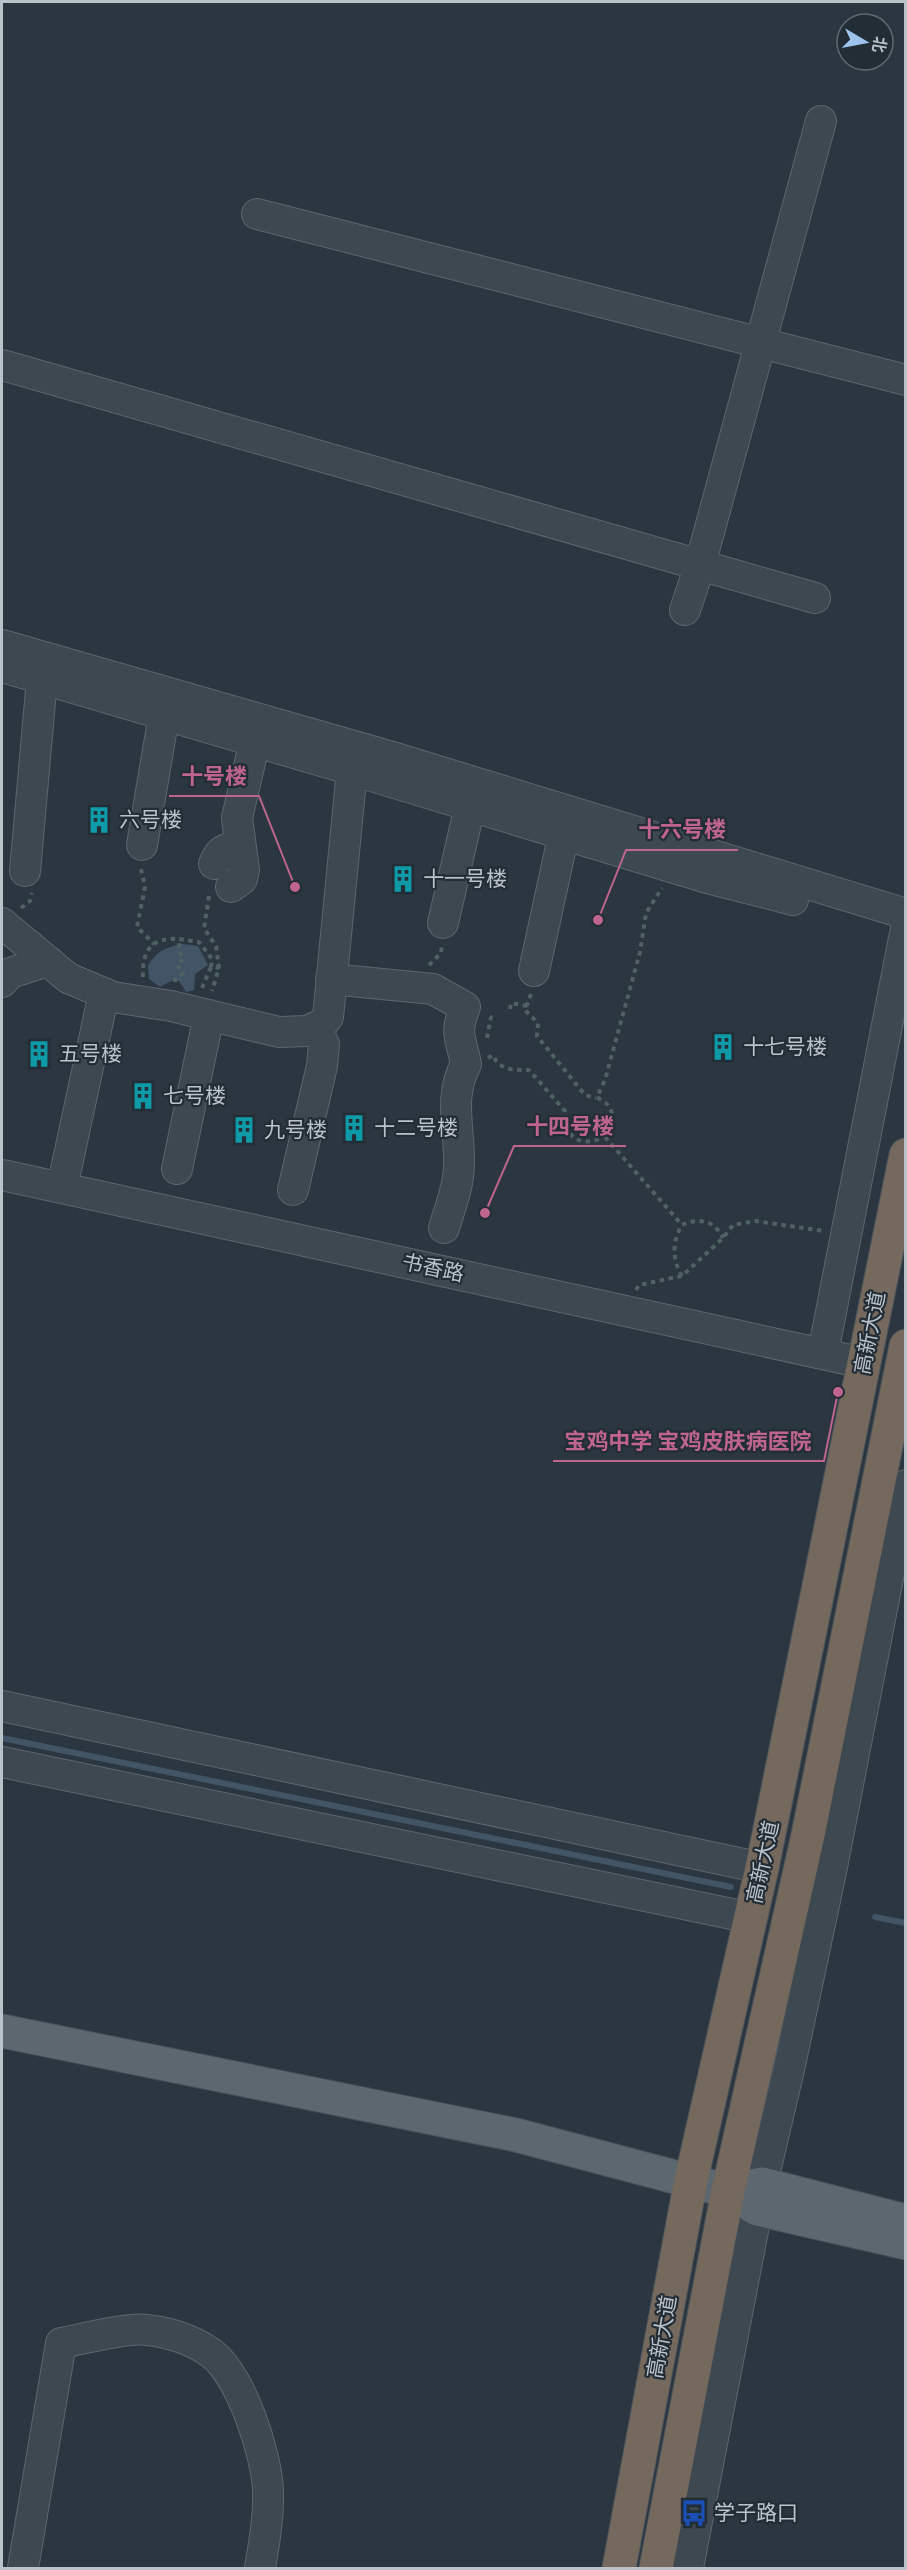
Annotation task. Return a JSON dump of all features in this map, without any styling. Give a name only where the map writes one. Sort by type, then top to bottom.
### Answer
[{"type":"highway","name":"高新大道","points":[[619,2568],[691,2180],[762,1868],[906,1155]]},
{"type":"highway","name":"高新大道","points":[[656,2568],[728,2191],[808,1835],[906,1346]]},
{"type":"main road","points":[[2,2031],[516,2135],[728,2191],[906,2220]]},
{"type":"main road","points":[[760,2196],[906,2243]]},
{"type":"street","points":[[685,610],[700,565],[821,121]]},
{"type":"street","points":[[257,214],[906,380]]},
{"type":"street","points":[[2,365],[815,598]]},
{"type":"street","points":[[2,645],[392,758],[906,914]]},
{"type":"street","points":[[2,668],[564,833],[707,878],[905,929],[823,1353]]},
{"type":"street","points":[[26,871],[42,679]]},
{"type":"street","points":[[142,845],[164,715]]},
{"type":"street","points":[[218,882],[242,879],[244,870],[237,818],[255,741]]},
{"type":"street","points":[[7,918],[48,961],[68,978],[113,997],[163,1005],[279,1032],[308,1031],[322,1024],[328,1017],[352,770]]},
{"type":"street","points":[[443,923],[470,806]]},
{"type":"street","points":[[534,971],[564,833]]},
{"type":"street","points":[[2,982],[10,973],[48,961]]},
{"type":"street","points":[[331,979],[433,989],[465,1007],[458,1031],[466,1063],[458,1079],[454,1104],[459,1167],[444,1228]]},
{"type":"street","points":[[62,1188],[104,993]]},
{"type":"street","points":[[177,1168],[208,1015]]},
{"type":"street","points":[[293,1190],[322,1066],[324,1044],[316,1027]]},
{"type":"street","name":"书香路","points":[[2,1175],[864,1363]]},
{"type":"street","points":[[688,2568],[760,2196],[829,1879],[906,1485]]},
{"type":"street","points":[[2,1706],[762,1868]]},
{"type":"street","points":[[2,1762],[751,1918]]},
{"type":"street","points":[[23,2568],[61,2343],[144,2329],[175,2334],[212,2354],[241,2392],[260,2446],[268,2490],[266,2535],[260,2568]]},
{"type":"path","points":[[142,845],[140,865],[145,887],[137,927],[154,944]]},
{"type":"path","points":[[597,1098],[605,1080],[640,952],[646,913],[661,893],[668,864]]},
{"type":"path","points":[[7,918],[30,901],[34,886],[26,871]]},
{"type":"path","points":[[208,1015],[209,1000],[219,968],[216,946],[204,928],[218,882]]},
{"type":"path","points":[[416,987],[427,968],[441,953],[443,923]]},
{"type":"path","points":[[179,939],[178,952],[184,958],[177,965],[183,973],[176,979],[163,1005],[143,981],[143,959],[154,944],[171,939],[179,939],[199,942],[212,959],[211,967],[219,968]]},
{"type":"path","points":[[466,1063],[484,1060],[492,1055],[496,1062],[512,1071],[529,1070],[565,1111],[564,1123],[568,1132],[584,1142],[594,1142],[605,1137],[611,1127],[613,1117],[608,1104],[585,1095],[537,1036],[538,1023],[525,1010],[531,996],[534,971]]},
{"type":"path","points":[[510,1009],[511,1003],[527,1006]]},
{"type":"path","points":[[605,1137],[682,1225]]},
{"type":"path","points":[[682,1276],[676,1266],[674,1247],[676,1235],[682,1225],[695,1221],[706,1221],[716,1227],[723,1238]]},
{"type":"path","points":[[630,1311],[639,1285],[682,1276],[734,1225],[755,1221],[803,1226],[846,1235]]},
{"type":"water","points":[[183,944],[198,946],[208,965],[195,974],[194,990],[186,992],[179,981],[173,980],[160,987],[149,979],[148,966],[158,953]]},
{"type":"waterway","points":[[2,1738],[731,1887]]},
{"type":"waterway","points":[[875,1917],[906,1923]]},
{"type":"place","name":"六号楼","points":[[99,820]]},
{"type":"place","name":"十一号楼","points":[[403,879]]},
{"type":"place","name":"十号楼","points":[[295,887]]},
{"type":"place","name":"十六号楼","points":[[598,920]]},
{"type":"place","name":"十七号楼","points":[[723,1047]]},
{"type":"place","name":"五号楼","points":[[39,1054]]},
{"type":"place","name":"七号楼","points":[[143,1096]]},
{"type":"place","name":"十二号楼","points":[[354,1128]]},
{"type":"place","name":"九号楼","points":[[244,1130]]},
{"type":"place","name":"十四号楼","points":[[485,1213]]},
{"type":"place","name":"宝鸡中学 宝鸡皮肤病医院","points":[[838,1392]]},
{"type":"place","name":"学子路口","points":[[694,2513]]}]
